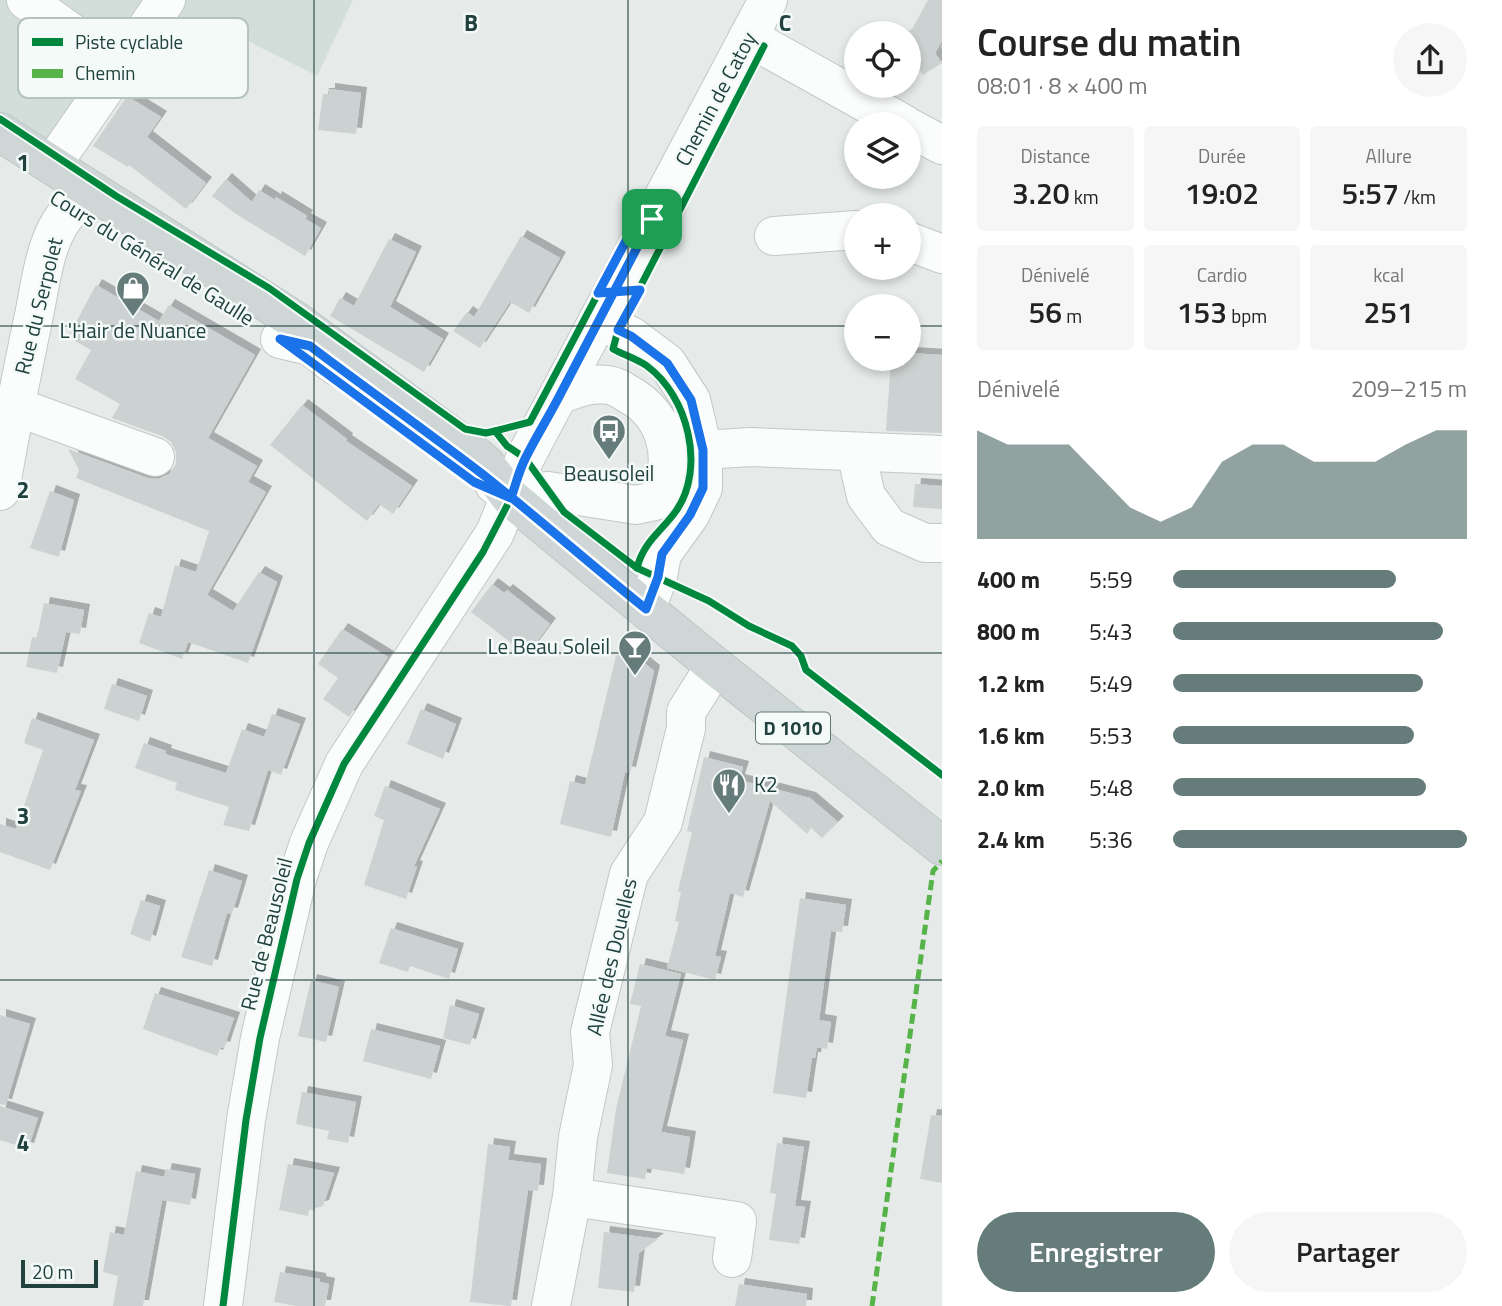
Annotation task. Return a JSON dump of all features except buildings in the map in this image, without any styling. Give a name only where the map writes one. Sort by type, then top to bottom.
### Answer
[{"type":"main road","name":"Cours du Général de Gaulle","points":[[0,132],[44,175],[268,331],[474,482],[511,498]]},
{"type":"main road","points":[[0,148],[44,175]]},
{"type":"main road","name":"Cours du Général de Gaulle","points":[[0,162],[44,175]]},
{"type":"main road","name":"Cours du Général de Gaulle","points":[[79,198],[296,321],[463,446],[485,464],[511,498],[715,666],[942,846]]},
{"type":"street","points":[[26,0],[51,18]]},
{"type":"street","points":[[153,18],[166,0]]},
{"type":"street","name":"Chemin de Catoy","points":[[511,498],[525,458],[768,0]]},
{"type":"street","points":[[748,37],[883,112]]},
{"type":"street","points":[[44,175],[97,98]]},
{"type":"street","points":[[921,133],[942,145]]},
{"type":"street","name":"Rue du Serpolet","points":[[0,491],[14,406],[48,254],[58,228],[79,198]]},
{"type":"street","points":[[774,236],[844,231]]},
{"type":"street","points":[[921,246],[942,254]]},
{"type":"street","points":[[598,320],[631,336],[667,363],[691,400],[703,450],[703,488],[690,515],[662,554],[658,577],[646,609]]},
{"type":"street","points":[[511,498],[548,491],[636,505],[655,501],[665,485],[669,462],[664,434],[654,414],[637,398],[612,385],[588,384],[561,394]]},
{"type":"street","points":[[14,406],[155,457]]},
{"type":"street","points":[[703,450],[751,447],[942,455]]},
{"type":"street","points":[[856,452],[866,496],[889,527],[925,542],[942,543]]},
{"type":"street","name":"Rue de Beausoleil","points":[[223,1306],[246,1120],[260,1038],[297,879],[309,843],[344,764],[483,552],[511,498]]},
{"type":"street","name":"Allée des Douelles","points":[[551,1306],[572,1197],[578,1137],[593,1065],[590,1032],[629,874],[663,822],[686,728],[686,712],[715,666]]},
{"type":"street","points":[[572,1197],[737,1221],[732,1258]]},
{"type":"shaded area","points":[[0,0],[353,0],[317,76],[248,41],[248,18],[18,18],[18,98],[116,98],[84,145],[0,140]]},
{"type":"marked path","points":[[872,1306],[933,871],[942,861]]},
{"type":"cycle path","points":[[637,568],[648,544],[676,511],[685,494],[691,454],[682,414],[673,395],[647,366],[613,349],[618,330],[764,46]]},
{"type":"cycle path","points":[[0,119],[116,196],[269,288],[465,429],[486,433],[495,431],[507,446],[525,458],[564,512],[637,568],[709,601],[749,626],[792,646],[801,656],[806,670],[942,775]]},
{"type":"cycle path","points":[[495,431],[530,422],[628,237],[652,219]]},
{"type":"cycle path","points":[[223,1306],[246,1120],[260,1038],[297,879],[309,843],[344,764],[483,552],[511,498]]},
{"type":"place","name":"L'Hair de Nuance","points":[[133,318]]},
{"type":"place","name":"Beausoleil","points":[[609,461]]},
{"type":"place","name":"Le Beau Soleil","points":[[635,677]]},
{"type":"place","name":"K2","points":[[729,815]]},
{"type":"route","points":[[652,219],[614,292],[588,339],[561,394],[525,458],[511,498],[474,482],[280,339],[310,346],[480,473],[511,498],[646,609],[658,577],[662,554],[690,515],[703,488],[703,450],[691,400],[667,363],[631,336],[618,330],[640,290],[614,292],[598,293],[628,237],[652,219]]}]
